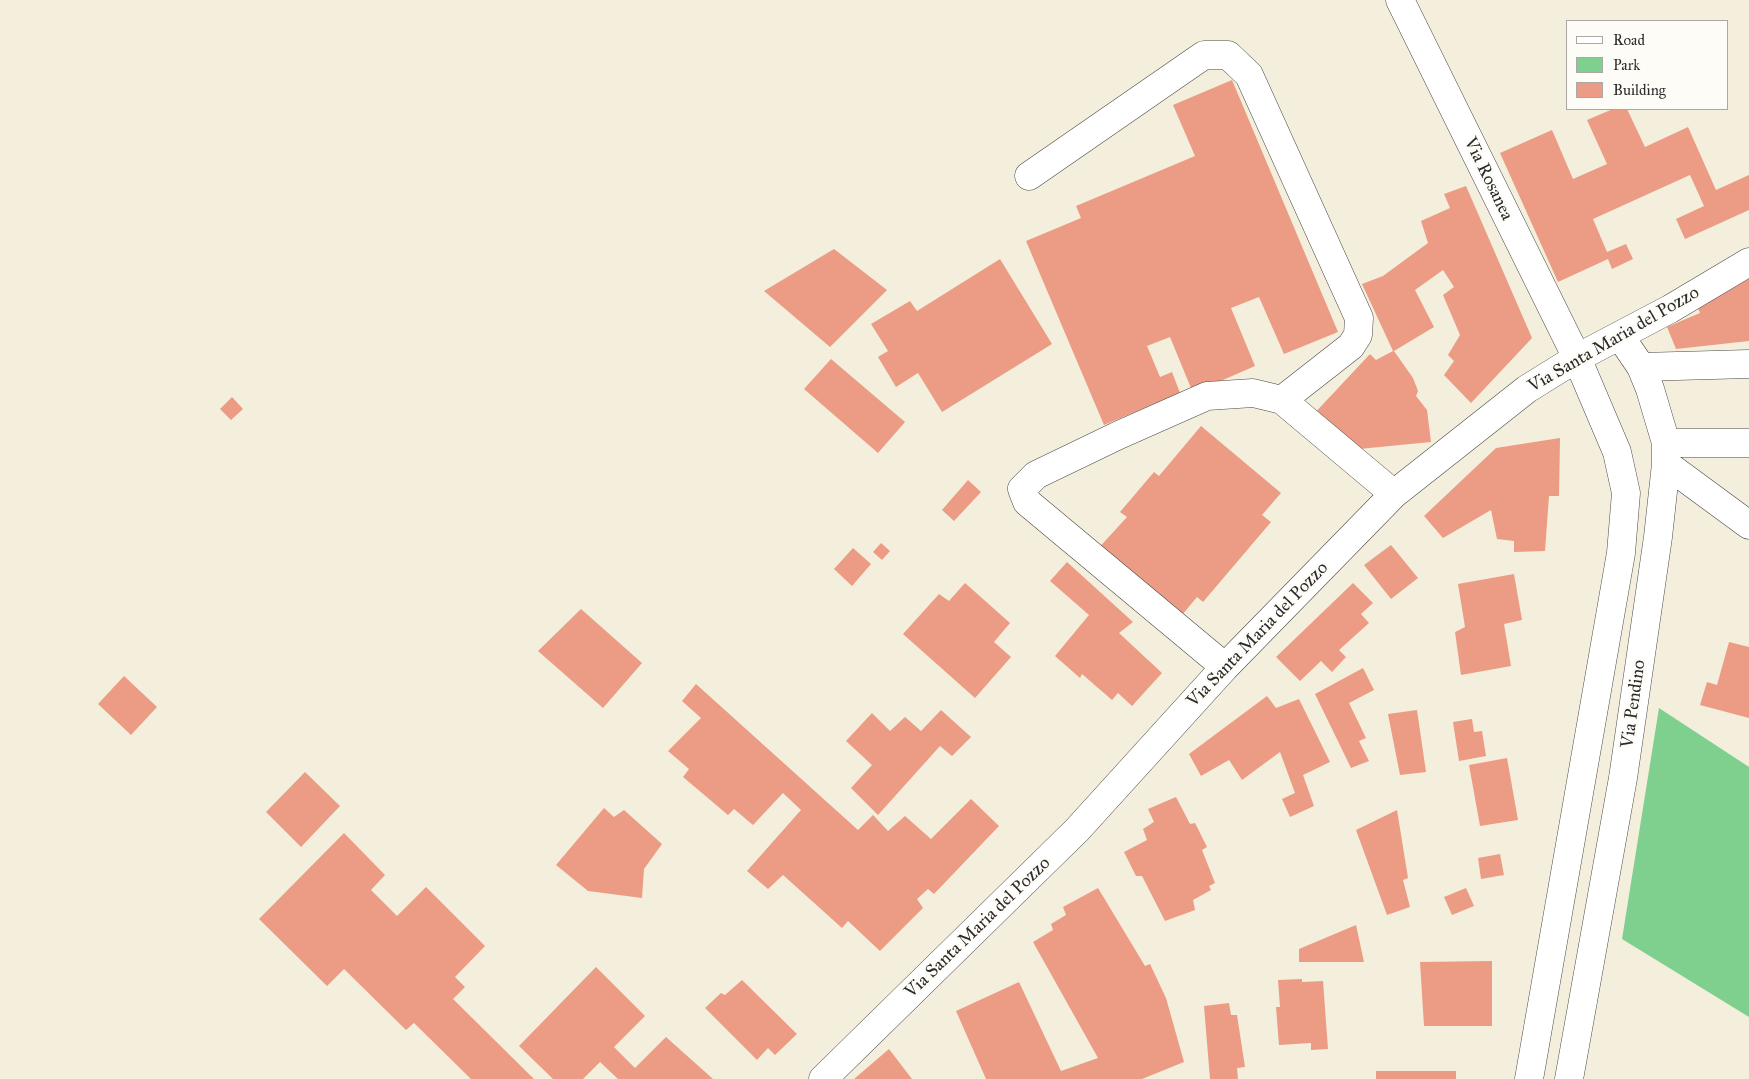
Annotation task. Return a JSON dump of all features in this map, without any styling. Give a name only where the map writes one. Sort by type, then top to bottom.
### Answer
[{"type":"street","name":"Via Rosanea","points":[[1400,0],[1576,358]]},
{"type":"street","points":[[1029,176],[1204,55],[1228,55],[1249,75],[1359,318],[1358,336],[1351,346],[1282,400]]},
{"type":"street","name":"Via Santa Maria del Pozzo","points":[[823,1079],[1077,830],[1225,667],[1394,494],[1526,389],[1576,358],[1620,336],[1749,262]]},
{"type":"street","name":"Via Pendino","points":[[1569,1079],[1623,778],[1658,536],[1666,454],[1650,389],[1641,367],[1620,336]]},
{"type":"street","name":"Via Pendino","points":[[1529,1079],[1621,553],[1626,493],[1618,452],[1576,358]]},
{"type":"street","points":[[1641,367],[1749,364]]},
{"type":"street","points":[[1225,667],[1027,502],[1022,489],[1036,475],[1119,435],[1207,396],[1253,393],[1282,400],[1394,494]]},
{"type":"street","points":[[1666,454],[1749,443]]},
{"type":"street","points":[[1666,454],[1749,525]]},
{"type":"green space","points":[[1659,708],[1749,767],[1749,1017],[1622,939]]},
{"type":"building","points":[[1232,80],[1338,332],[1284,354],[1259,297],[1231,308],[1255,366],[1193,393],[1170,337],[1147,346],[1160,377],[1172,372],[1180,393],[1104,425],[1026,241],[1081,218],[1076,206],[1195,156],[1173,105]]},
{"type":"building","points":[[1611,110],[1627,110],[1645,147],[1688,127],[1716,190],[1749,175],[1749,210],[1685,239],[1676,219],[1704,206],[1690,175],[1593,219],[1607,252],[1626,244],[1633,259],[1612,269],[1608,259],[1558,282],[1500,153],[1552,130],[1573,179],[1607,164],[1587,120]]},
{"type":"building","points":[[1466,186],[1532,338],[1471,403],[1444,375],[1454,361],[1448,355],[1460,335],[1443,295],[1454,287],[1443,270],[1415,290],[1434,327],[1394,351],[1413,378],[1418,391],[1416,396],[1427,410],[1431,442],[1359,449],[1345,435],[1339,440],[1311,417],[1370,354],[1376,360],[1393,351],[1362,284],[1383,276],[1428,243],[1421,221],[1450,208],[1444,194]]},
{"type":"building","points":[[834,249],[887,290],[830,347],[764,291]]},
{"type":"building","points":[[1000,259],[1052,344],[942,412],[918,373],[896,387],[878,357],[888,351],[871,324],[910,301],[917,311]]},
{"type":"building","points":[[1749,278],[1749,341],[1676,349],[1667,327],[1700,313],[1698,308]]},
{"type":"building","points":[[831,359],[905,422],[878,453],[804,389]]},
{"type":"building","points":[[232,397],[243,409],[231,420],[220,409]]},
{"type":"building","points":[[1201,426],[1281,493],[1262,515],[1271,522],[1203,602],[1197,597],[1177,621],[1095,552],[1127,517],[1120,512],[1154,472],[1159,476]]},
{"type":"building","points":[[1560,438],[1559,496],[1549,496],[1545,551],[1514,552],[1514,541],[1497,539],[1491,510],[1443,538],[1424,516],[1496,448]]},
{"type":"building","points":[[968,480],[981,492],[954,521],[942,510]]},
{"type":"building","points":[[881,543],[890,551],[882,560],[873,552]]},
{"type":"building","points":[[1391,545],[1418,578],[1391,599],[1364,565]]},
{"type":"building","points":[[853,548],[871,564],[852,586],[834,569]]},
{"type":"building","points":[[1067,562],[1133,622],[1119,633],[1162,673],[1132,706],[1118,693],[1112,700],[1082,674],[1080,678],[1055,656],[1089,615],[1050,581]]},
{"type":"building","points":[[1514,574],[1522,620],[1504,624],[1511,666],[1461,675],[1455,632],[1465,627],[1458,584]]},
{"type":"building","points":[[965,583],[1010,623],[994,642],[1011,657],[975,698],[903,634],[939,594],[949,601]]},
{"type":"building","points":[[1353,583],[1373,603],[1361,614],[1369,623],[1339,650],[1346,657],[1332,672],[1321,661],[1300,681],[1276,657]]},
{"type":"building","points":[[581,609],[642,663],[603,708],[538,651]]},
{"type":"building","points":[[1729,642],[1749,647],[1749,718],[1700,705],[1707,682],[1717,685]]},
{"type":"building","points":[[1363,668],[1374,690],[1349,703],[1366,738],[1359,741],[1369,761],[1351,768],[1315,694]]},
{"type":"building","points":[[124,676],[157,707],[131,735],[98,704]]},
{"type":"building","points":[[696,684],[858,830],[873,815],[888,831],[905,816],[931,839],[971,799],[999,826],[934,894],[928,889],[917,899],[923,908],[880,951],[848,921],[842,928],[783,875],[768,889],[747,871],[801,810],[783,793],[753,825],[734,809],[728,815],[683,777],[689,769],[668,751],[701,718],[682,701]]},
{"type":"building","points":[[1267,696],[1276,708],[1299,699],[1330,762],[1303,775],[1314,806],[1290,817],[1282,799],[1295,793],[1280,752],[1242,780],[1229,760],[1201,776],[1189,754]]},
{"type":"building","points":[[941,710],[971,737],[952,756],[940,746],[878,815],[851,788],[872,765],[846,741],[872,713],[890,731],[905,717],[921,731]]},
{"type":"building","points":[[1417,710],[1426,772],[1400,775],[1388,714]]},
{"type":"building","points":[[1472,719],[1474,732],[1482,731],[1486,756],[1459,761],[1453,722]]},
{"type":"building","points":[[1507,758],[1518,820],[1480,826],[1469,765]]},
{"type":"building","points":[[305,772],[340,806],[301,847],[266,812]]},
{"type":"building","points":[[1176,797],[1190,824],[1195,823],[1207,847],[1202,850],[1215,883],[1209,886],[1211,890],[1193,900],[1195,910],[1165,921],[1142,876],[1136,876],[1124,852],[1147,840],[1143,829],[1154,822],[1148,809]]},
{"type":"building","points":[[604,808],[614,817],[624,810],[662,844],[644,869],[642,898],[588,891],[556,865]]},
{"type":"building","points":[[1397,810],[1408,878],[1403,880],[1410,907],[1387,915],[1356,830]]},
{"type":"building","points":[[344,833],[385,875],[371,890],[397,916],[426,887],[485,946],[455,977],[465,987],[453,999],[534,1079],[471,1079],[414,1023],[406,1030],[344,969],[327,986],[259,919]]},
{"type":"building","points":[[1500,854],[1504,875],[1481,879],[1478,858]]},
{"type":"building","points":[[1098,888],[1145,966],[1150,964],[1166,998],[1184,1062],[1142,1079],[986,1079],[956,1011],[1019,982],[1061,1071],[1098,1058],[1033,942],[1053,930],[1051,924],[1066,915],[1063,907]]},
{"type":"building","points":[[1466,888],[1474,906],[1452,915],[1444,897]]},
{"type":"building","points":[[1356,925],[1364,962],[1299,962],[1299,949]]},
{"type":"building","points":[[1492,961],[1492,1026],[1424,1026],[1420,962]]},
{"type":"building","points":[[596,967],[645,1016],[614,1047],[635,1068],[666,1037],[713,1079],[618,1079],[600,1062],[583,1079],[553,1079],[519,1046]]},
{"type":"building","points":[[1302,979],[1302,982],[1323,981],[1328,1049],[1311,1050],[1311,1043],[1279,1045],[1276,1007],[1280,1007],[1278,980]]},
{"type":"building","points":[[742,980],[797,1034],[775,1055],[768,1048],[757,1060],[705,1008],[721,993],[725,995]]},
{"type":"building","points":[[1229,1003],[1231,1015],[1237,1015],[1245,1067],[1237,1068],[1238,1079],[1210,1079],[1204,1006]]},
{"type":"building","points":[[889,1049],[912,1079],[854,1079]]},
{"type":"building","points":[[1376,1071],[1456,1071],[1456,1079],[1376,1079]]}]
